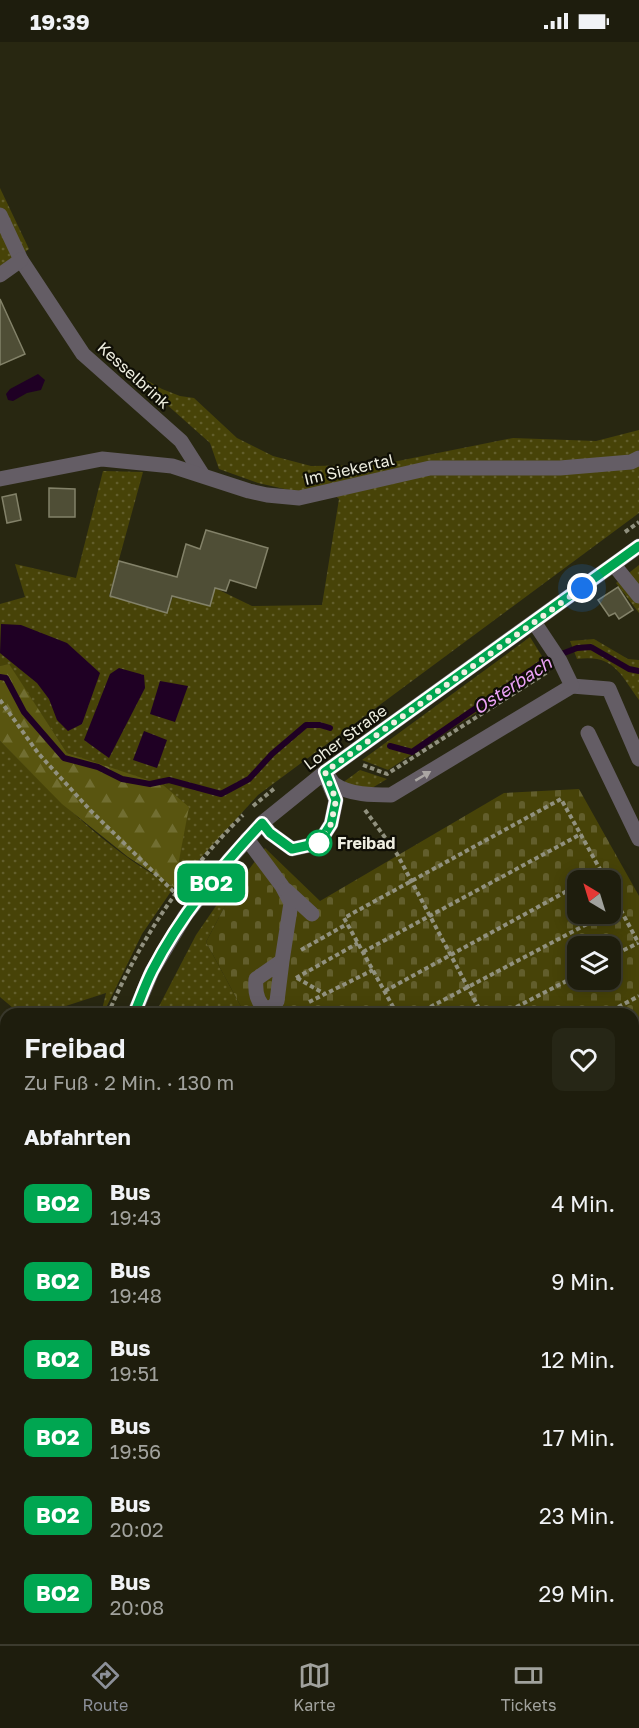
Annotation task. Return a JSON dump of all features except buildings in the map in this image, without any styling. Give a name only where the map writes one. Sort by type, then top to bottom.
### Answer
[{"type":"street","name":"Kesselbrink","points":[[0,215],[21,260],[83,354],[181,441],[202,474]]},
{"type":"street","points":[[0,275],[21,260]]},
{"type":"street","name":"Im Siekertal","points":[[0,479],[102,459],[172,466],[267,495],[299,498],[430,468],[560,468],[631,462],[639,458]]},
{"type":"street","name":"Loher Straße","points":[[137,1008],[152,971],[185,916],[262,823],[325,772],[639,546]]},
{"type":"street","points":[[614,565],[639,596]]},
{"type":"street","points":[[534,622],[572,686]]},
{"type":"street","points":[[325,772],[335,784],[351,791],[370,795],[391,795],[572,686],[609,689],[639,759]]},
{"type":"street","points":[[588,733],[639,839]]},
{"type":"street","points":[[262,823],[270,833],[292,849],[319,843],[331,824],[336,800],[325,772]]},
{"type":"street","points":[[247,839],[282,886],[291,903],[282,965]]},
{"type":"street","points":[[282,886],[312,914]]},
{"type":"path","points":[[0,700],[38,753],[90,810],[175,893]]},
{"type":"path","points":[[351,791],[397,854],[479,1008]]},
{"type":"path","points":[[394,1008],[344,918],[561,799],[600,870]]},
{"type":"path","points":[[363,952],[581,834]]},
{"type":"path","points":[[385,991],[567,891]]},
{"type":"path","points":[[621,910],[639,944],[621,952]]},
{"type":"path","points":[[325,994],[296,978],[282,965],[347,924]]},
{"type":"path","points":[[429,1008],[587,924]]},
{"type":"path","points":[[296,978],[358,943]]},
{"type":"path","points":[[309,1002],[373,970]]},
{"type":"path","points":[[515,1008],[567,981]]},
{"type":"path","points":[[616,1008],[639,996]]},
{"type":"green space","points":[[0,188],[29,249],[0,270]]},
{"type":"green space","points":[[134,373],[162,389],[180,396],[194,398],[237,438],[273,456],[311,466],[378,465],[513,438],[596,441],[639,430],[639,450],[636,452],[639,456],[639,513],[258,795],[174,887],[142,934],[106,1008],[102,1008],[106,993],[60,1008],[13,1008],[0,997],[0,741],[103,839],[149,872],[174,886],[111,769],[67,753],[9,665],[0,666],[0,604],[25,597],[15,564],[76,578],[103,471],[143,472],[109,596],[167,613],[173,597],[209,606],[215,588],[252,606],[322,605],[339,499],[326,488],[298,492],[258,483],[219,469],[210,443]]},
{"type":"green space","points":[[639,565],[639,613],[616,583]]},
{"type":"green space","points":[[530,637],[548,666],[388,770],[362,760]]},
{"type":"green space","points":[[594,639],[628,659],[639,660],[639,700],[621,674],[608,663],[590,658],[577,659],[570,641]]},
{"type":"green space","points":[[9,664],[67,753],[163,785],[189,807],[174,887],[128,857],[62,804],[0,741],[0,666]]},
{"type":"green space","points":[[360,770],[387,779],[372,788],[346,785],[345,781]]},
{"type":"green space","points":[[579,789],[639,896],[639,1008],[242,1008],[206,942],[234,889],[265,848],[320,901],[504,793]]},
{"type":"green space","points":[[229,887],[234,889],[206,942],[242,1008],[158,1008],[196,935]]},
{"type":"shaded area","points":[[38,374],[45,380],[41,390],[27,393],[13,401],[8,400],[6,394],[10,389]]},
{"type":"shaded area","points":[[1,624],[21,625],[67,643],[100,673],[82,724],[68,731],[57,720],[49,699],[37,683],[0,653]]},
{"type":"shaded area","points":[[119,668],[144,675],[145,688],[109,758],[84,740],[110,674]]},
{"type":"shaded area","points":[[160,681],[188,686],[175,722],[150,714]]},
{"type":"shaded area","points":[[144,731],[167,740],[157,768],[133,760]]},
{"type":"waterway","name":"Osterbach","points":[[390,746],[412,752],[546,660],[577,648],[591,647],[629,669],[639,671]]},
{"type":"waterway","name":"Osterbach","points":[[0,677],[6,678],[24,712],[64,758],[98,767],[122,779],[150,784],[169,780],[221,794],[249,779],[272,754],[306,725],[330,728]]},
{"type":"bus line","name":"BO2","points":[[137,1008],[152,971],[185,916],[228,861],[262,823],[270,833],[292,849],[319,843],[331,824],[336,800],[325,772],[639,546]]},
{"type":"place","name":"Freibad","points":[[319,843]]},
{"type":"route","points":[[319,843],[331,824],[336,800],[325,772],[582,588]]}]
